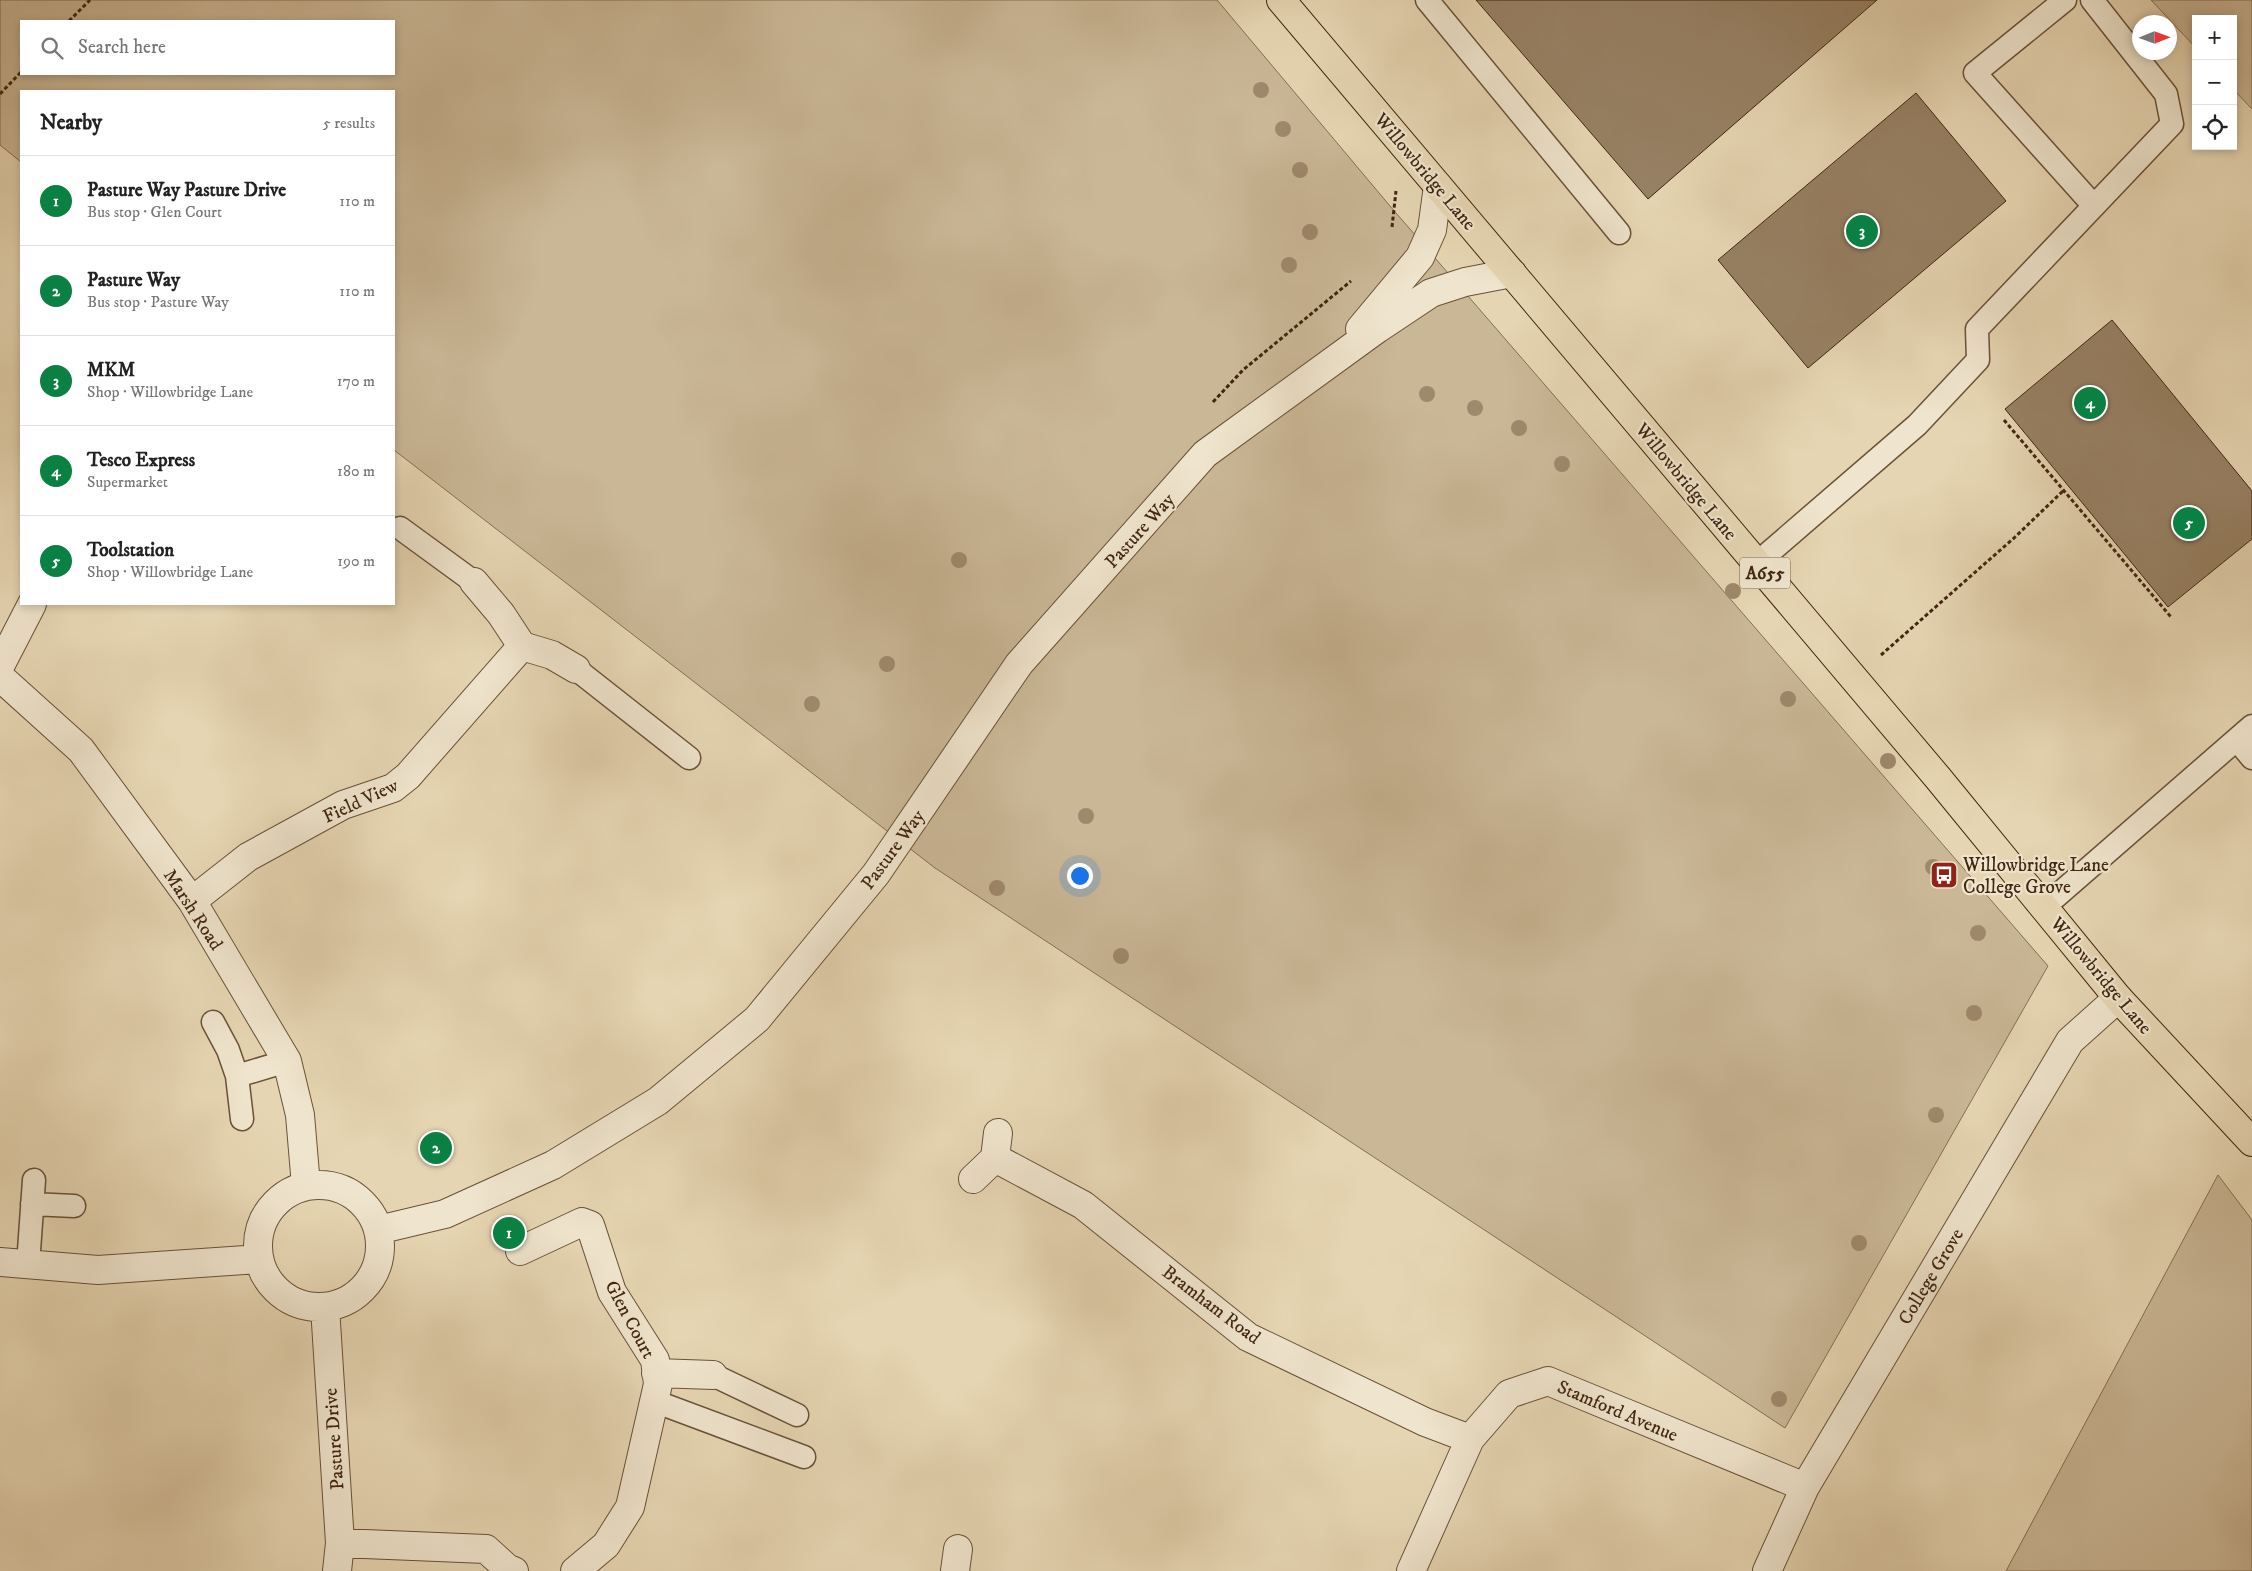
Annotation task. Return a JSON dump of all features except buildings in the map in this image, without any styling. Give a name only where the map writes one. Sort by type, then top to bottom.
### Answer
[{"type":"main road","name":"Willowbridge Lane","points":[[1281,0],[1854,678],[2118,998],[2252,1142]]},
{"type":"street","name":"Pasture Way","points":[[1326,365],[1369,319],[1420,257],[1432,230],[1438,186]]},
{"type":"street","name":"Pasture Way","points":[[378,1230],[445,1214],[553,1165],[658,1101],[757,1019],[876,874],[1019,664],[1205,454],[1376,329],[1432,293],[1465,282],[1512,273]]},
{"type":"street","points":[[474,582],[501,614],[522,646],[552,655],[576,669]]},
{"type":"street","points":[[0,666],[31,605]]},
{"type":"street","name":"Field View","points":[[192,901],[248,857],[343,805],[393,788],[408,776],[522,646]]},
{"type":"street","name":"Marsh Road","points":[[0,678],[81,750],[192,901],[287,1061],[300,1115],[306,1186]]},
{"type":"street","name":"College Grove","points":[[1767,1571],[1804,1487],[2070,1041],[2118,998]]},
{"type":"street","name":"Bramham Road","points":[[973,1179],[996,1146],[1083,1205],[1248,1337],[1425,1422],[1470,1439]]},
{"type":"street","points":[[306,1186],[334,1186],[353,1195],[366,1206],[378,1230],[380,1251],[378,1262],[367,1283],[348,1300],[325,1307],[303,1305],[283,1296],[269,1281],[259,1259],[258,1238],[265,1216],[285,1195],[306,1186]]},
{"type":"street","name":"Glen Court","points":[[520,1251],[582,1222],[590,1225],[612,1292],[655,1360],[658,1384],[630,1507],[606,1545],[577,1570]]},
{"type":"street","points":[[0,1262],[98,1270],[259,1259]]},
{"type":"street","name":"Pasture Drive","points":[[325,1307],[340,1543],[336,1571]]},
{"type":"street","name":"Glen Court","points":[[656,1373],[713,1375]]},
{"type":"street","name":"Stamford Avenue","points":[[1411,1571],[1470,1439],[1509,1394],[1548,1381],[1804,1487]]},
{"type":"street","points":[[340,1543],[486,1549],[507,1568],[514,1571]]},
{"type":"lane","points":[[1428,0],[1619,233]]},
{"type":"lane","points":[[2065,0],[1975,73],[2094,206]]},
{"type":"lane","points":[[1756,563],[1917,425],[1978,360],[1977,329],[2172,124],[2166,94],[2092,0]]},
{"type":"lane","points":[[400,528],[474,582]]},
{"type":"lane","points":[[576,669],[689,758]]},
{"type":"lane","points":[[2044,907],[2245,733],[2252,758]]},
{"type":"lane","points":[[213,1022],[228,1050],[237,1076],[242,1119]]},
{"type":"lane","points":[[237,1076],[287,1061]]},
{"type":"lane","points":[[28,1265],[34,1180]]},
{"type":"lane","points":[[32,1204],[74,1206]]},
{"type":"lane","points":[[713,1375],[797,1415]]},
{"type":"lane","points":[[654,1401],[804,1457]]},
{"type":"path","points":[[71,20],[90,0]]},
{"type":"path","points":[[0,94],[20,73]]},
{"type":"path","points":[[2004,420],[2171,618]]},
{"type":"path","points":[[1854,678],[2014,538],[2064,491]]},
{"type":"shaded area","points":[[0,0],[1217,0],[1390,206],[2048,966],[1785,1428],[935,868],[395,451],[395,90],[20,90],[20,161],[0,145]]},
{"type":"shaded area","points":[[2151,0],[2252,0],[2252,109],[2237,93],[2237,15],[2192,15],[2192,44],[2177,28],[2177,15],[2165,15]]},
{"type":"shaded area","points":[[2218,1175],[2252,1220],[2252,1571],[2006,1571]]},
{"type":"place","name":"MKM","points":[[1862,231]]},
{"type":"place","name":"Tesco Express","points":[[2090,403]]},
{"type":"place","name":"Toolstation","points":[[2189,523]]},
{"type":"place","name":"Willowbridge Lane College Grove","points":[[1944,875]]},
{"type":"place","name":"Pasture Way","points":[[436,1148]]},
{"type":"place","name":"Pasture Way Pasture Drive","points":[[509,1233]]}]
